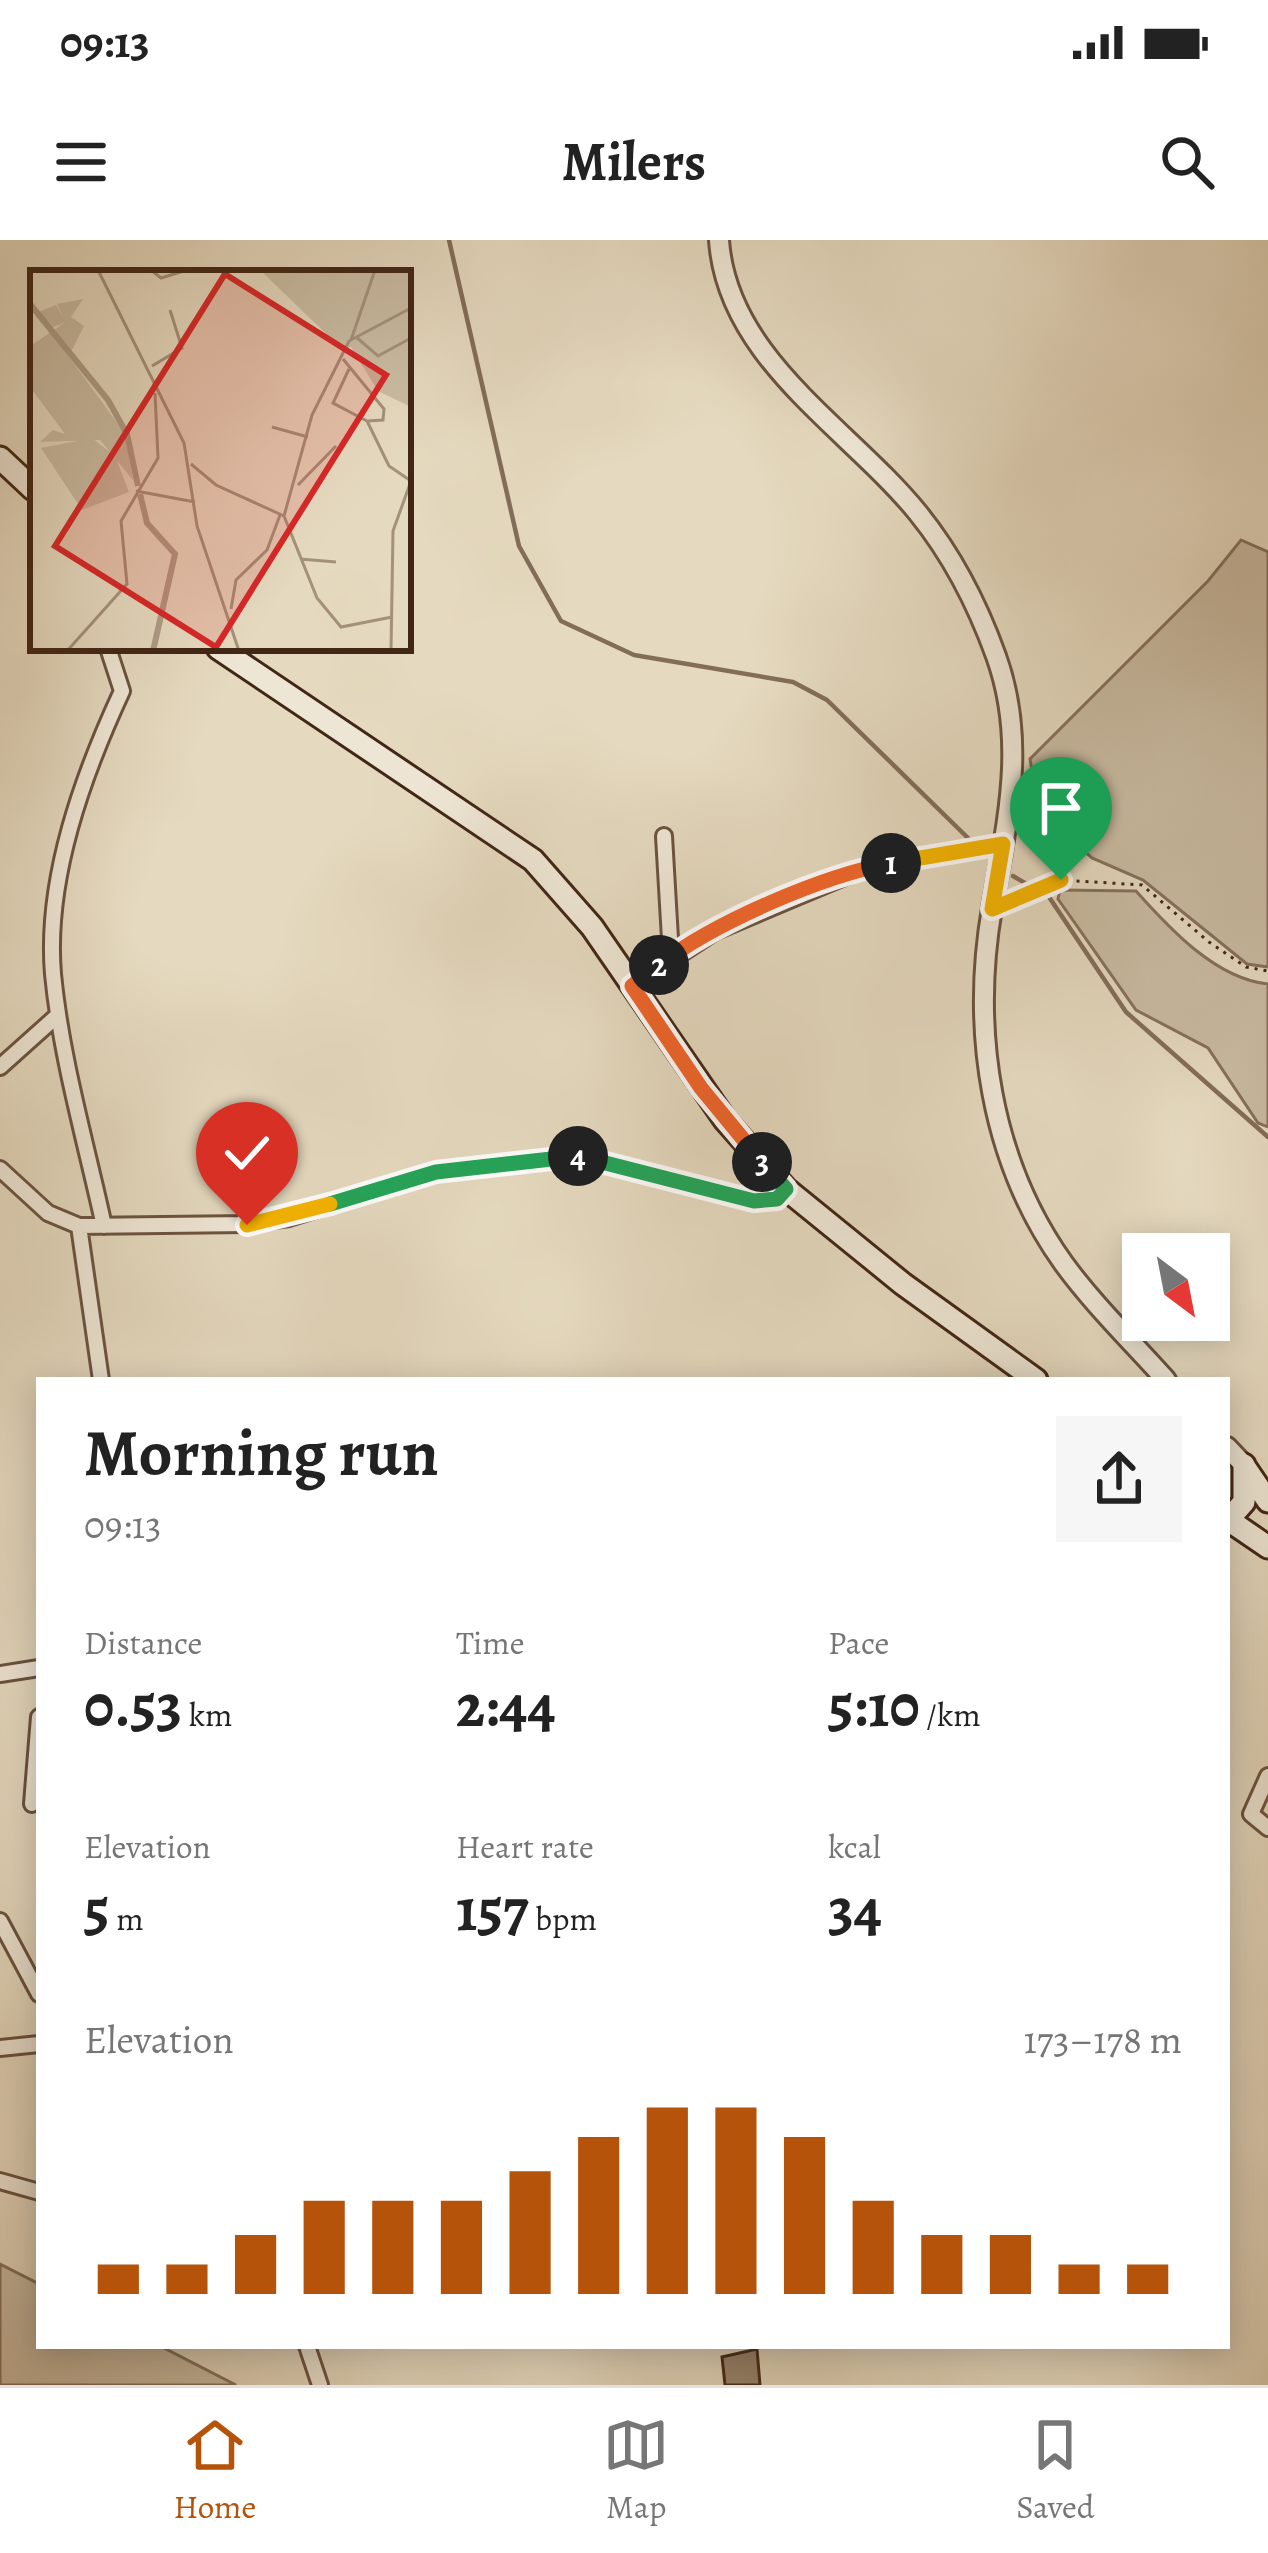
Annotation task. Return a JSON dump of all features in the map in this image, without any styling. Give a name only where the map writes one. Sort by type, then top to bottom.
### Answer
[{"type":"main road","points":[[0,458],[30,486]]},
{"type":"main road","points":[[222,651],[533,860],[569,897],[713,1104],[786,1189],[903,1284],[1032,1377]]},
{"type":"main road","points":[[1244,1466],[1244,1502]]},
{"type":"main road","points":[[1244,1466],[1268,1503]]},
{"type":"main road","points":[[1230,1518],[1244,1502],[1268,1503]]},
{"type":"main road","points":[[1230,1521],[1266,1539]]},
{"type":"street","points":[[719,240],[726,286],[748,331],[916,510],[982,620],[998,662],[1013,735],[1014,788],[984,957],[983,1046],[1010,1154],[1042,1231],[1062,1261],[1163,1377]]},
{"type":"street","points":[[104,1226],[58,1015],[53,968],[60,876],[84,782],[122,691],[109,651]]},
{"type":"street","points":[[664,836],[671,956]]},
{"type":"street","points":[[632,986],[671,956],[716,931],[868,867],[1003,844]]},
{"type":"street","points":[[0,1066],[58,1015]]},
{"type":"street","points":[[0,1169],[48,1213],[79,1226],[247,1225],[289,1218],[436,1172],[573,1155],[754,1201],[777,1199],[786,1189]]},
{"type":"street","points":[[79,1226],[101,1377]]},
{"type":"street","points":[[1230,1450],[1244,1466]]},
{"type":"street","points":[[0,1674],[36,1668]]},
{"type":"street","points":[[32,1804],[36,1754]]},
{"type":"street","points":[[1268,1776],[1251,1814],[1268,1828]]},
{"type":"street","points":[[0,1921],[36,1988]]},
{"type":"street","points":[[0,2048],[36,2044]]},
{"type":"street","points":[[0,2181],[36,2191]]},
{"type":"street","points":[[308,2349],[320,2385]]},
{"type":"path","points":[[992,909],[1061,880],[1142,885],[1209,942],[1246,967],[1268,971]]},
{"type":"shaded area","points":[[1241,540],[1268,552],[1268,967],[1247,964],[1143,880],[1092,858],[1039,812],[1030,759],[1208,581]]},
{"type":"shaded area","points":[[1060,890],[1136,891],[1212,962],[1230,973],[1268,984],[1268,1127],[1258,1123],[1208,1048],[1136,1010],[1058,899]]},
{"type":"shaded area","points":[[0,2264],[36,2282],[36,2349],[166,2349],[236,2385],[0,2385]]},
{"type":"building","points":[[757,2349],[760,2385],[725,2385],[722,2357]]},
{"type":"waterway","points":[[449,240],[519,546],[561,621],[634,655],[793,682],[827,700],[969,839]]},
{"type":"waterway","points":[[1013,876],[1049,897],[1126,1012],[1268,1137]]},
{"type":"route","points":[[247,1225],[289,1218],[436,1172],[573,1155],[754,1201],[777,1199],[786,1189],[725,1120],[632,986],[671,956],[716,931],[868,867],[1003,844],[992,909],[1061,880]]}]
